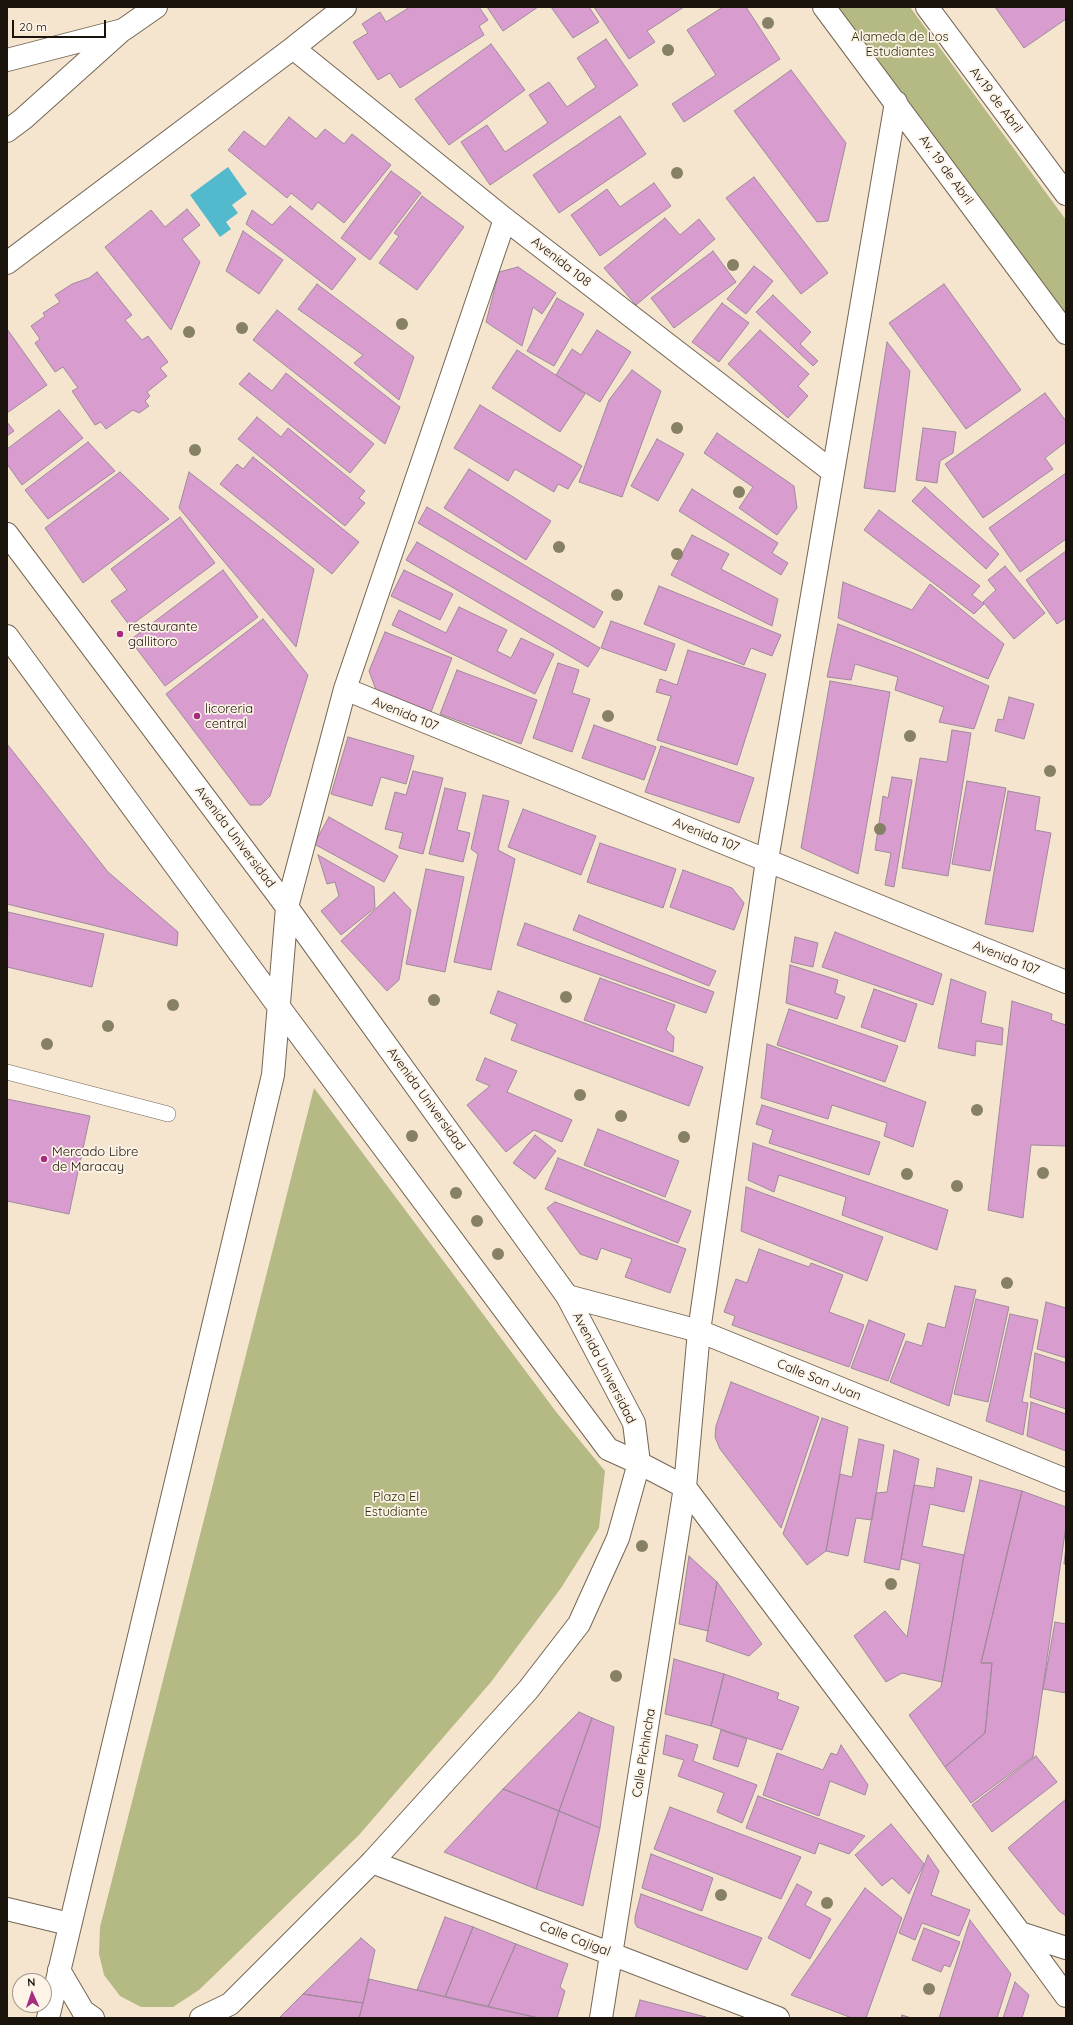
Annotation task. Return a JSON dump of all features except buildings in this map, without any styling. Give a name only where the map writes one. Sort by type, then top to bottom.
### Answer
[{"type":"street","points":[[7,132],[24,119],[123,30],[156,7]]},
{"type":"street","points":[[7,263],[293,48],[345,7]]},
{"type":"street","name":"Av. 19 de Abril","points":[[824,7],[1066,333]]},
{"type":"street","name":"Av.19 de Abril","points":[[927,7],[1066,194]]},
{"type":"street","points":[[7,60],[123,30]]},
{"type":"street","name":"Avenida 108","points":[[293,48],[505,219],[833,472]]},
{"type":"street","name":"Calle Pichincha","points":[[601,2018],[613,1953],[685,1487],[699,1331],[767,860],[896,102]]},
{"type":"street","points":[[48,2018],[69,1924],[273,1075],[287,907],[345,689],[505,219]]},
{"type":"street","name":"Avenida Universidad","points":[[7,534],[287,907],[567,1296],[634,1423],[639,1463]]},
{"type":"street","points":[[7,636],[279,1006],[608,1449],[685,1487],[1066,1996]]},
{"type":"street","name":"Avenida 107","points":[[345,689],[1066,982]]},
{"type":"street","name":"Calle San Juan","points":[[567,1296],[699,1331],[1066,1480]]},
{"type":"street","points":[[201,2018],[223,2011],[372,1862],[528,1690],[580,1624],[618,1538],[639,1463]]},
{"type":"street","name":"Calle Cajigal","points":[[372,1862],[613,1953],[778,2018]]},
{"type":"street","points":[[7,1909],[69,1924]]},
{"type":"street","points":[[1020,1933],[1066,1948]]},
{"type":"street","points":[[59,1970],[83,2011],[93,2018]]},
{"type":"lane","points":[[7,1072],[168,1114]]},
{"type":"green space","name":"Alameda de Los Estudiantes","points":[[834,7],[910,7],[1066,220],[1066,320]]},
{"type":"green space","name":"Plaza El Estudiante","points":[[314,1088],[557,1413],[605,1471],[599,1528],[561,1588],[491,1682],[359,1835],[199,1990],[173,2007],[141,2007],[120,1996],[104,1975],[99,1954],[100,1927]]},
{"type":"water","points":[[228,167],[247,194],[232,205],[238,213],[226,222],[231,229],[220,237],[190,195]]},
{"type":"place","name":"restaurante gallitoro","points":[[120,634]]},
{"type":"place","name":"licoreria central","points":[[197,716]]},
{"type":"place","name":"Mercado Libre de Maracay","points":[[44,1159]]}]
